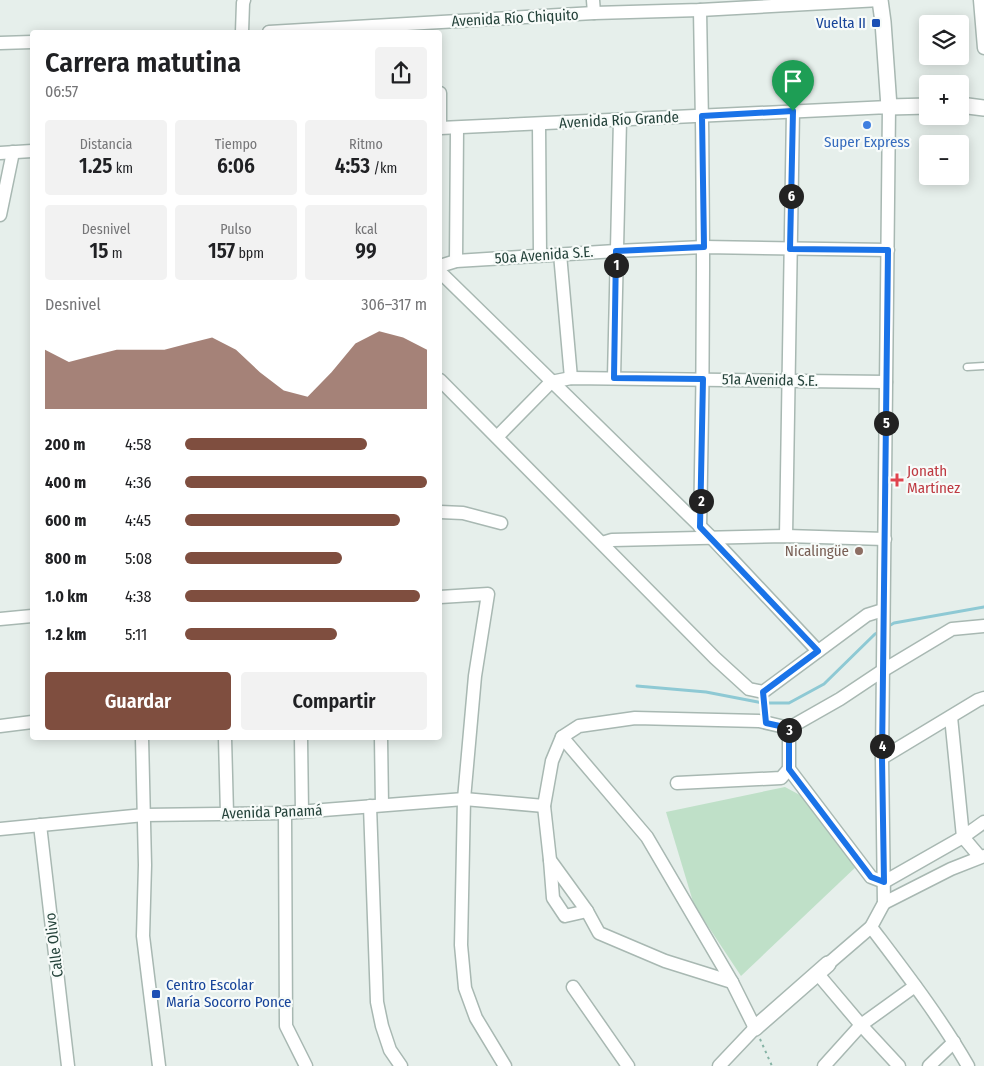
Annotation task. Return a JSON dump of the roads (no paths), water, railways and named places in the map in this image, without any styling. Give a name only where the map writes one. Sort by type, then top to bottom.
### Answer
[{"type":"street","points":[[242,30],[244,0]]},
{"type":"street","points":[[593,0],[594,13]]},
{"type":"street","points":[[718,1066],[755,1028],[870,927],[884,903],[882,671],[885,539],[888,107],[880,0]]},
{"type":"street","name":"Avenida Río Chiquito","points":[[354,30],[439,28],[594,13],[700,10],[880,0]]},
{"type":"street","points":[[980,0],[984,48]]},
{"type":"street","points":[[700,10],[704,247],[700,527]]},
{"type":"street","points":[[0,43],[30,42]]},
{"type":"street","points":[[888,107],[919,106]]},
{"type":"street","points":[[969,106],[984,108]]},
{"type":"street","name":"Avenida Río Grande","points":[[442,128],[888,107]]},
{"type":"street","points":[[786,536],[793,111]]},
{"type":"street","points":[[614,378],[620,120]]},
{"type":"street","points":[[539,124],[540,256]]},
{"type":"street","points":[[456,261],[458,128]]},
{"type":"street","points":[[0,215],[6,152],[30,151]]},
{"type":"street","name":"50a Avenida S.E.","points":[[442,265],[456,261],[704,247],[888,250]]},
{"type":"street","points":[[560,254],[571,378]]},
{"type":"street","points":[[442,274],[712,538],[818,651]]},
{"type":"street","name":"51a Avenida S.E.","points":[[551,382],[571,378],[614,378],[886,382]]},
{"type":"street","points":[[442,382],[715,658],[749,689],[763,692],[867,614],[883,610]]},
{"type":"street","points":[[497,437],[551,382]]},
{"type":"street","points":[[442,512],[463,513],[501,523]]},
{"type":"street","points":[[602,543],[612,540],[786,536],[885,539]]},
{"type":"street","points":[[442,597],[488,594],[475,676],[464,799],[461,945],[465,988],[476,1018],[499,1064]]},
{"type":"street","points":[[0,619],[30,616]]},
{"type":"street","points":[[587,911],[564,916],[553,898],[544,806],[552,761],[562,737],[579,726],[635,718],[759,721],[789,728],[840,699],[952,629],[984,626]]},
{"type":"street","points":[[882,758],[984,698]]},
{"type":"street","points":[[884,903],[951,869],[982,856],[962,838],[951,717]]},
{"type":"street","points":[[0,726],[30,722]]},
{"type":"street","points":[[789,728],[789,769],[871,877],[884,882]]},
{"type":"street","points":[[562,737],[646,837],[732,982],[755,1028]]},
{"type":"street","points":[[142,740],[145,865],[143,936],[159,1066]]},
{"type":"street","points":[[225,740],[227,814]]},
{"type":"street","points":[[301,740],[302,812]]},
{"type":"street","points":[[381,740],[376,805],[377,1002],[390,1050],[401,1066]]},
{"type":"street","points":[[676,783],[781,778],[789,769]]},
{"type":"street","name":"Avenida Panamá","points":[[0,829],[144,815],[285,813],[464,799],[544,806]]},
{"type":"street","points":[[285,813],[286,1026],[306,1066]]},
{"type":"street","points":[[884,882],[962,838],[984,822]]},
{"type":"street","name":"Calle Olivo","points":[[40,825],[68,1066]]},
{"type":"street","points":[[550,860],[587,911],[600,934],[665,961],[732,982]]},
{"type":"street","points":[[870,927],[915,986],[954,1042],[968,1066]]},
{"type":"street","points":[[822,969],[861,1024],[899,1066]]},
{"type":"street","points":[[824,1066],[861,1024],[915,986]]},
{"type":"street","points":[[573,987],[628,1066]]},
{"type":"street","points":[[930,1066],[954,1042]]},
{"type":"lane","points":[[967,367],[984,366]]},
{"type":"waterway","points":[[887,627],[894,623],[984,607]]},
{"type":"waterway","points":[[637,686],[706,692],[763,703],[789,703],[824,684],[879,632]]},
{"type":"place","name":"Vuelta II","points":[[876,23]]},
{"type":"place","name":"Super Express","points":[[867,125]]},
{"type":"place","name":"Jonath Martínez","points":[[897,480]]},
{"type":"place","name":"Nicalingüe","points":[[859,551]]},
{"type":"place","name":"Centro Escolar María Socorro Ponce","points":[[156,994]]}]
